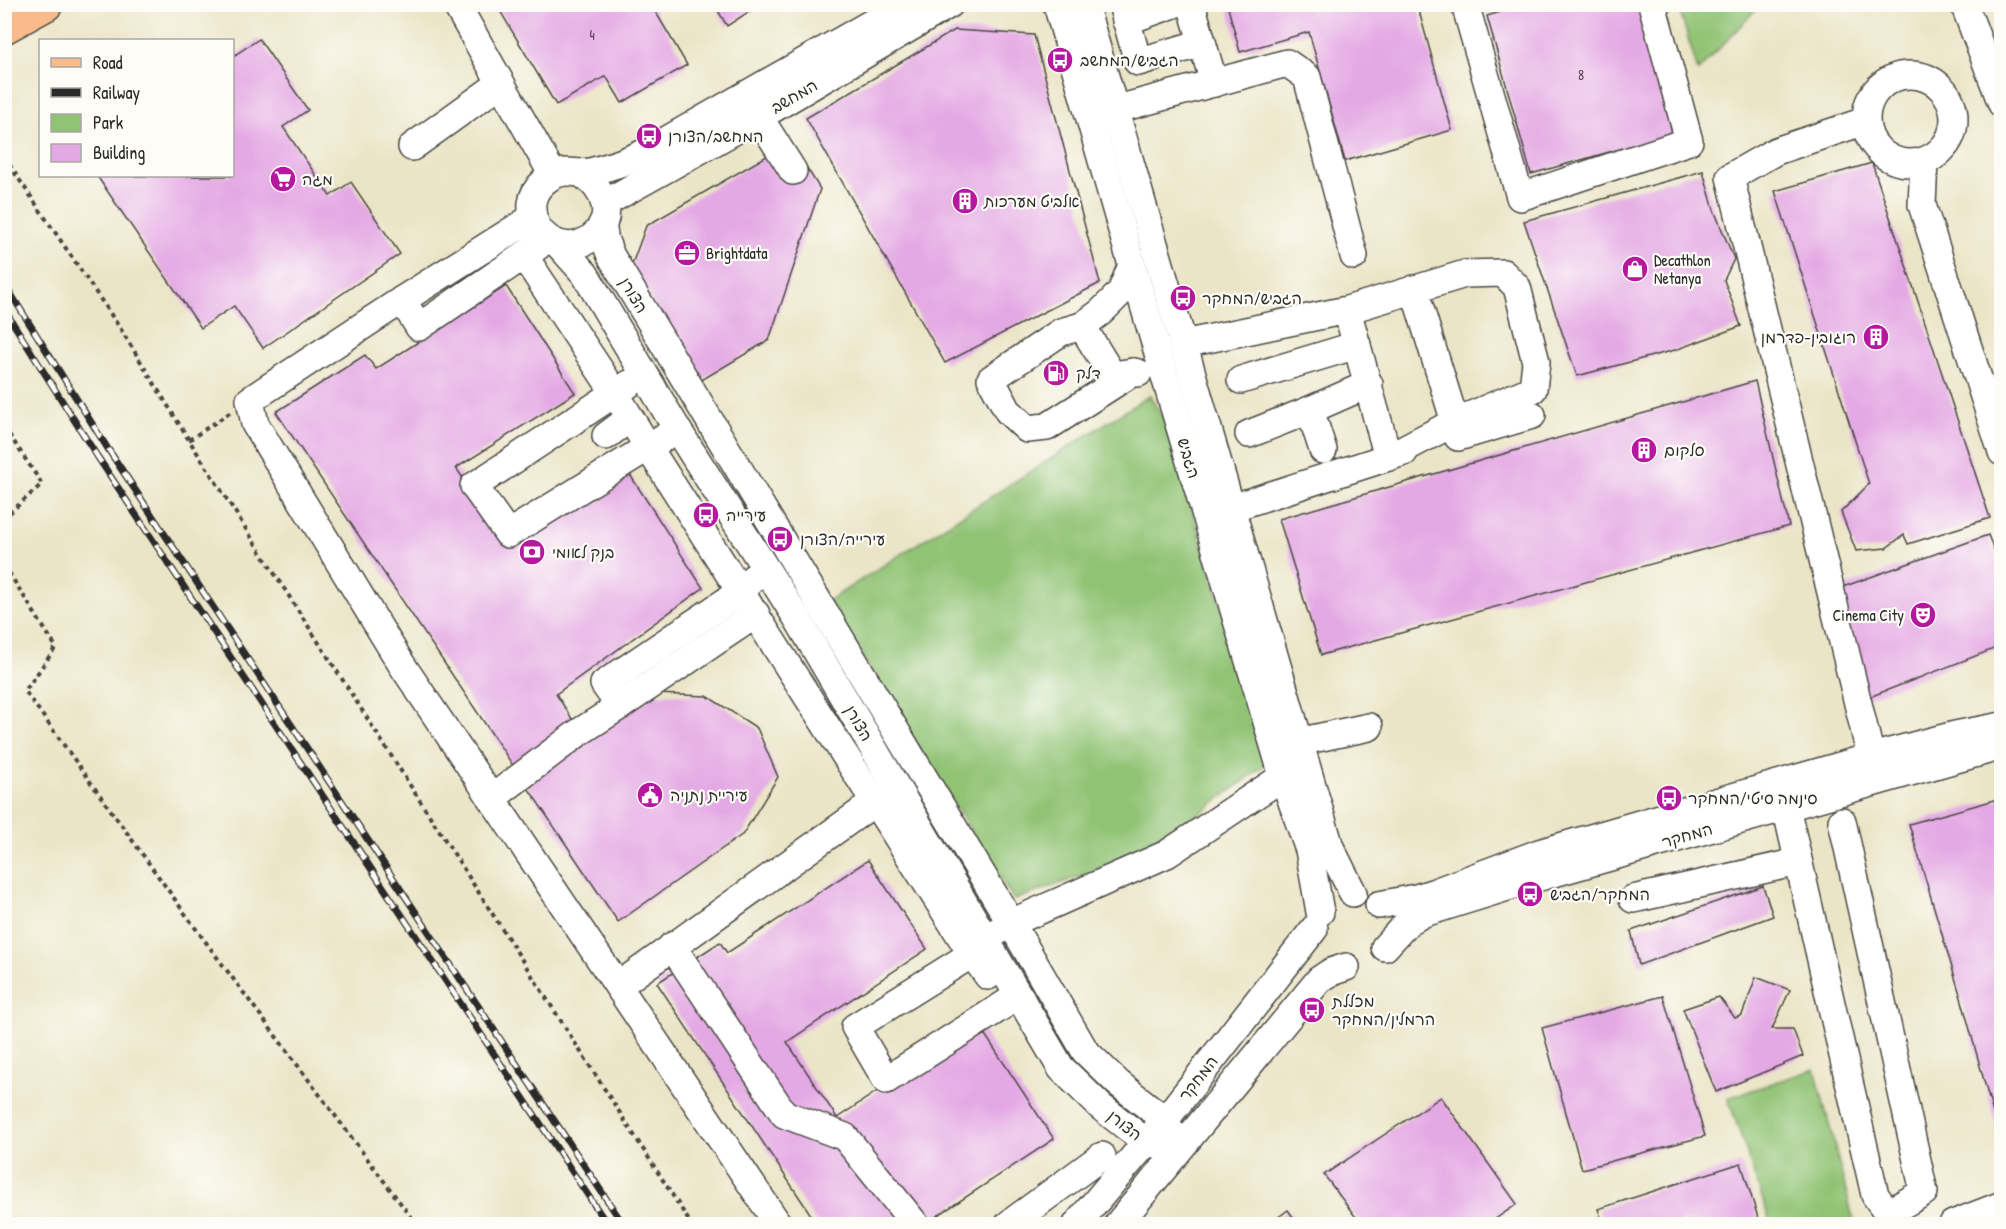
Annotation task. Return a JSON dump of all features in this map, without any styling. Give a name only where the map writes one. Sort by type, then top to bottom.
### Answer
[{"type":"street","points":[[456,4],[553,175]]},
{"type":"street","name":"המחשב","points":[[582,174],[628,161],[646,152],[905,4]]},
{"type":"street","name":"המחשב","points":[[604,214],[759,117],[950,4]]},
{"type":"street","name":"הגביש","points":[[1084,4],[1102,113],[1132,266],[1167,384],[1295,760],[1330,847],[1353,893]]},
{"type":"street","points":[[1174,4],[1124,13],[1138,62],[1202,43]]},
{"type":"street","points":[[1191,4],[1214,83]]},
{"type":"street","points":[[1472,6],[1520,197],[1689,141],[1652,4]]},
{"type":"street","points":[[1964,4],[2001,104]]},
{"type":"street","name":"הגביש","points":[[1057,10],[1102,113],[1183,344],[1231,508],[1295,760],[1310,850],[1317,920]]},
{"type":"street","points":[[1102,113],[1287,63],[1307,77],[1354,256]]},
{"type":"street","points":[[1914,75],[1928,79],[1941,87],[1950,99],[1954,114],[1953,129],[1948,143],[1937,154],[1924,161],[1904,163],[1884,156],[1871,141],[1865,121],[1867,106],[1874,93],[1885,82],[1899,76],[1914,75]]},
{"type":"street","points":[[412,147],[501,84]]},
{"type":"street","points":[[759,117],[793,171]]},
{"type":"street","points":[[1865,121],[1776,151],[1730,177],[1871,757]]},
{"type":"street","points":[[1924,161],[1922,204],[2001,452]]},
{"type":"street","points":[[565,172],[582,174],[593,181],[601,191],[604,214],[595,235],[586,242],[573,246],[546,234],[532,202],[542,183],[553,175],[565,172]]},
{"type":"street","name":"הצורן","points":[[604,214],[604,241],[611,256],[808,610],[978,947],[1061,1068],[1101,1107],[1146,1142],[1179,1149]]},
{"type":"street","points":[[402,300],[419,327],[524,256],[546,234]]},
{"type":"street","points":[[546,234],[402,300],[250,400],[255,424],[402,665],[778,1224]]},
{"type":"street","name":"הצורן","points":[[546,234],[585,274],[677,429],[764,566],[808,610],[1011,923],[1085,1051],[1118,1083],[1166,1120],[1179,1149]]},
{"type":"street","points":[[524,256],[615,393],[875,802],[978,947]]},
{"type":"street","points":[[1132,266],[1121,292],[1101,312],[1082,326],[1061,332],[991,379],[1008,411],[1027,429],[1047,427],[1133,372]]},
{"type":"street","points":[[1183,344],[1347,310],[1464,274],[1503,273],[1517,287],[1536,362],[1533,389],[1455,422],[1388,457]]},
{"type":"street","points":[[1414,289],[1455,422]]},
{"type":"street","points":[[1347,310],[1388,457]]},
{"type":"street","points":[[1082,326],[1112,375],[1133,372],[1167,384]]},
{"type":"street","points":[[1241,380],[1357,345]]},
{"type":"street","points":[[645,374],[474,486],[508,534],[677,429]]},
{"type":"street","points":[[1249,434],[1369,384]]},
{"type":"street","points":[[1310,410],[1323,450]]},
{"type":"street","points":[[1231,508],[1388,457],[1532,415]]},
{"type":"street","points":[[606,436],[630,418]]},
{"type":"street","points":[[620,706],[604,684],[740,592],[764,566]]},
{"type":"street","points":[[491,799],[578,733],[756,614]]},
{"type":"street","name":"המחקר","points":[[1379,905],[1436,892],[1539,853],[1871,757],[1955,735],[2001,726]]},
{"type":"street","points":[[1014,1001],[886,1080],[855,1027],[1011,923],[1167,854],[1207,829],[1295,760],[1369,727]]},
{"type":"street","name":"המחקר","points":[[1385,947],[1408,922],[1424,913],[2001,746]]},
{"type":"street","points":[[618,986],[875,802]]},
{"type":"street","points":[[1786,807],[1875,1195],[1888,1213],[1924,1192],[1842,822]]},
{"type":"street","points":[[1633,899],[1798,862]]},
{"type":"street","points":[[1353,893],[1363,895],[1379,905],[1389,925],[1389,936],[1378,957],[1358,968],[1335,964],[1326,958],[1315,939],[1317,920],[1326,904],[1334,898],[1353,893]]},
{"type":"street","name":"המחקר","points":[[1077,1224],[1166,1120],[1317,920]]},
{"type":"street","points":[[672,946],[784,1114],[846,1137],[915,1224]]},
{"type":"street","points":[[1118,1224],[1319,980],[1331,972],[1346,967]]},
{"type":"street","points":[[1009,1224],[1102,1156]]},
{"type":"street","points":[[1953,1224],[2001,1205]]},
{"type":"path","points":[[4,157],[120,328],[189,440],[691,1224]]},
{"type":"path","points":[[189,440],[250,400]]},
{"type":"path","points":[[4,428],[42,484],[4,518]]},
{"type":"path","points":[[4,565],[56,647],[25,691],[199,933],[416,1224]]},
{"type":"green space","points":[[1678,4],[1760,5],[1698,71]]},
{"type":"green space","points":[[1150,395],[1167,427],[1268,763],[1199,814],[1094,871],[1014,900],[828,601]]},
{"type":"green space","points":[[1815,1069],[1854,1222],[1847,1224],[1771,1224],[1728,1098]]},
{"type":"building","points":[[496,4],[651,4],[687,65],[622,103],[606,76],[556,105]]},
{"type":"building","points":[[714,4],[761,4],[727,26]]},
{"type":"building","points":[[1227,4],[1417,4],[1452,130],[1345,161],[1309,32],[1240,52]]},
{"type":"building","points":[[1526,4],[1638,4],[1677,133],[1531,174],[1487,16]]},
{"type":"building","name":"אלביט מערכות","points":[[955,30],[1034,35],[1100,283],[945,363],[806,118]]},
{"type":"building","points":[[259,39],[308,110],[283,127],[330,196],[351,182],[400,254],[263,348],[234,306],[201,328],[98,177],[234,177],[234,56]]},
{"type":"building","points":[[791,142],[820,189],[769,340],[700,381],[631,267],[646,226]]},
{"type":"building","name":"רוגובין-פדרמן","points":[[1872,163],[1990,518],[1908,544],[1904,535],[1886,548],[1856,551],[1841,512],[1869,484],[1775,191]]},
{"type":"building","name":"Decathlon Netanya","points":[[1703,171],[1714,210],[1734,259],[1724,280],[1741,326],[1675,350],[1577,376],[1524,221]]},
{"type":"building","points":[[506,286],[575,393],[456,468],[508,543],[627,470],[703,588],[556,694],[583,736],[655,694],[707,696],[757,728],[778,777],[743,834],[618,922],[276,412],[365,355],[376,369]]},
{"type":"building","name":"סלקום","points":[[1755,381],[1789,526],[1321,655],[1279,519]]},
{"type":"building","name":"Cinema City","points":[[1988,535],[2002,570],[2002,642],[1999,647],[1867,698],[1837,589]]},
{"type":"building","points":[[2002,798],[2002,1142],[2001,1142],[1909,824]]},
{"type":"building","points":[[868,860],[927,949],[787,1042],[837,1118],[978,1024],[1054,1139],[925,1224],[817,1224],[657,983],[720,942],[727,953]]},
{"type":"building","points":[[1763,886],[1773,916],[1639,965],[1631,931]]},
{"type":"building","points":[[1756,977],[1790,990],[1772,1029],[1793,1029],[1803,1056],[1716,1092],[1683,1009],[1719,997],[1735,1018],[1742,1015]]},
{"type":"building","points":[[1663,996],[1705,1136],[1582,1169],[1542,1028]]},
{"type":"building","points":[[1441,1097],[1517,1204],[1488,1224],[1361,1224],[1324,1175]]},
{"type":"building","points":[[1741,1163],[1760,1224],[1690,1224],[1689,1221],[1678,1224],[1603,1224],[1598,1209]]},
{"type":"building","points":[[1288,1210],[1298,1224],[1269,1224]]},
{"type":"railway","points":[[4,283],[108,449],[623,1224]]},
{"type":"railway","points":[[4,309],[97,456],[607,1224]]},
{"type":"place","name":"הגביש/המחשב","points":[[1060,60]]},
{"type":"place","name":"המחשב/הצורן","points":[[649,136]]},
{"type":"place","name":"מגה","points":[[283,179]]},
{"type":"place","name":"אלביט מערכות","points":[[965,201]]},
{"type":"place","name":"Brightdata","points":[[687,253]]},
{"type":"place","name":"Decathlon Netanya","points":[[1635,269]]},
{"type":"place","name":"הגביש/המחקר","points":[[1183,298]]},
{"type":"place","name":"רוגובין-פדרמן","points":[[1876,337]]},
{"type":"place","name":"דלק","points":[[1056,373]]},
{"type":"place","name":"סלקום","points":[[1644,450]]},
{"type":"place","name":"עירייה","points":[[706,515]]},
{"type":"place","name":"עירייה/הצורן","points":[[780,539]]},
{"type":"place","name":"בנק לאומי","points":[[532,552]]},
{"type":"place","name":"Cinema City","points":[[1923,615]]},
{"type":"place","name":"עיריית נתניה","points":[[650,795]]},
{"type":"place","name":"סינמה סיטי/המחקר","points":[[1669,798]]},
{"type":"place","name":"המחקר/הגביש","points":[[1530,894]]},
{"type":"place","name":"מכללת הרמלין/המחקר","points":[[1312,1010]]}]
